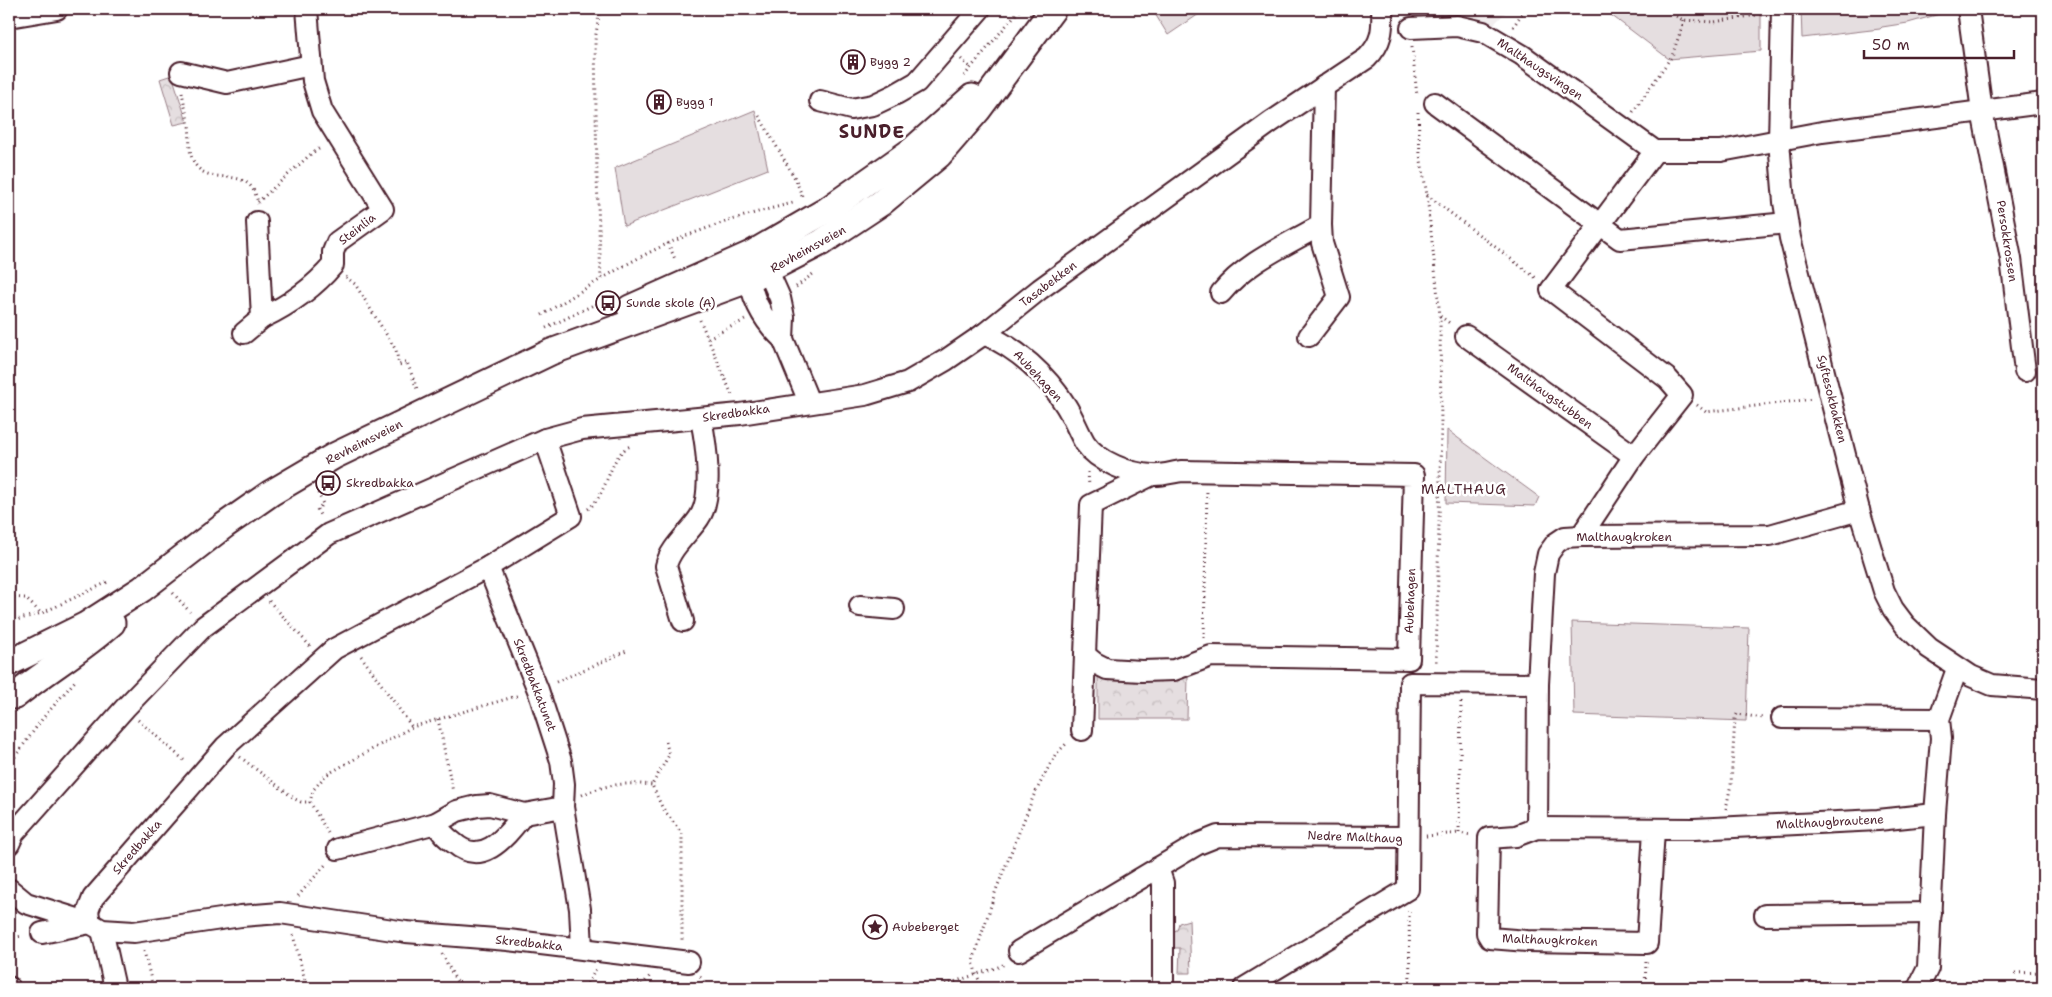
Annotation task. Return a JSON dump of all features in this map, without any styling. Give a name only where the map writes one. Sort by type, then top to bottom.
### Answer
[{"type":"main road","name":"Revheimsveien","points":[[9,663],[86,625],[142,589],[225,524],[308,472],[369,439],[551,352],[758,276],[822,242],[907,183],[939,155],[960,133],[1053,9]]},
{"type":"main road","name":"Revheimsveien","points":[[551,352],[587,329],[751,254],[804,224],[872,180],[926,139],[1011,64]]},
{"type":"main road","name":"Revheimsveien","points":[[11,695],[97,636],[118,618],[142,589]]},
{"type":"street","points":[[9,17],[57,9]]},
{"type":"street","name":"Steinlia","points":[[307,9],[311,65],[322,111],[383,209],[337,242],[333,252],[333,265]]},
{"type":"street","points":[[820,101],[851,109],[873,105],[917,82],[980,9]]},
{"type":"street","name":"Tasabekken","points":[[809,402],[865,395],[908,382],[946,360],[984,334],[1040,289],[1271,122],[1367,58],[1377,47],[1383,28],[1382,9]]},
{"type":"street","name":"Persokkrossen","points":[[1968,9],[1982,111],[2011,259],[2025,372]]},
{"type":"street","name":"Syftesokbakken","points":[[1782,10],[1779,141],[1787,224],[1859,510],[1884,591],[1893,609],[1917,638],[1957,669],[1992,684],[2043,688]]},
{"type":"street","name":"Malthaugsvingen","points":[[1411,28],[1457,26],[1483,32],[1522,55],[1656,151]]},
{"type":"street","points":[[181,72],[227,83],[311,65]]},
{"type":"street","points":[[1309,336],[1339,297],[1322,243],[1324,86]]},
{"type":"street","points":[[1581,536],[1634,456],[1682,395],[1668,379],[1551,290],[1656,151],[1721,151],[1822,132],[1956,116],[2043,103]]},
{"type":"street","points":[[1423,104],[1620,239],[1787,224]]},
{"type":"street","points":[[258,212],[262,318]]},
{"type":"street","points":[[1221,293],[1230,282],[1262,260],[1321,225]]},
{"type":"street","points":[[751,254],[758,276],[759,308],[770,328],[783,340],[809,402]]},
{"type":"street","points":[[244,332],[262,318],[298,297],[333,265]]},
{"type":"street","name":"Aubehagen","points":[[984,334],[1015,350],[1048,382],[1066,405],[1086,444],[1098,456],[1116,466],[1152,475]]},
{"type":"street","name":"Malthaugstubben","points":[[1466,336],[1634,456]]},
{"type":"street","name":"Skredbakka","points":[[9,844],[14,833],[125,708],[203,627],[329,534],[545,439],[582,429],[701,419],[809,402]]},
{"type":"street","points":[[683,621],[666,566],[673,552],[705,509],[707,491],[704,434],[701,419]]},
{"type":"street","name":"Skredbakka","points":[[115,988],[96,927],[88,910],[93,898],[199,774],[225,747],[334,649],[488,567],[571,516],[545,439]]},
{"type":"street","name":"Aubehagen","points":[[1082,730],[1090,505],[1152,475],[1182,471],[1414,475],[1408,659],[1210,656],[1174,670],[1142,671],[1107,669],[1095,663],[1086,655]]},
{"type":"street","name":"Malthaugkroken","points":[[1536,828],[1538,684],[1544,580],[1548,554],[1556,543],[1565,538],[1581,536],[1770,535],[1859,510]]},
{"type":"street","name":"Skredbakkatunet","points":[[488,567],[538,690],[561,760],[564,784],[563,807],[580,909],[582,948]]},
{"type":"street","points":[[860,606],[894,609]]},
{"type":"street","points":[[1918,988],[1928,968],[1935,814],[1941,738],[1939,719],[1957,669]]},
{"type":"street","points":[[1408,837],[1410,682],[1538,684]]},
{"type":"street","points":[[1782,718],[1939,719]]},
{"type":"street","points":[[338,849],[436,823],[457,811],[490,805],[524,814],[563,807]]},
{"type":"street","points":[[436,823],[440,831],[461,849],[476,852],[495,846],[502,841],[524,814]]},
{"type":"street","name":"Malthaugbrautene","points":[[1724,820],[1878,820],[1935,814]]},
{"type":"street","points":[[1489,838],[1516,836],[1536,828],[1629,827],[1654,830],[1724,820]]},
{"type":"street","points":[[1647,943],[1654,830]]},
{"type":"street","name":"Nedre Malthaug","points":[[1019,951],[1198,844],[1218,836],[1408,837],[1408,889]]},
{"type":"street","name":"Malthaugkroken","points":[[1489,838],[1487,933],[1490,938],[1527,941],[1647,943]]},
{"type":"street","points":[[1158,868],[1163,883],[1163,988]]},
{"type":"street","name":"Skredbakka","points":[[9,889],[26,903],[96,927]]},
{"type":"street","points":[[1244,988],[1408,889]]},
{"type":"street","points":[[1765,915],[1931,913]]},
{"type":"street","name":"Skredbakka","points":[[42,932],[96,927],[139,931],[241,916],[286,914],[430,934],[582,948],[689,962]]},
{"type":"path","points":[[600,9],[595,40],[596,179],[601,279]]},
{"type":"path","points":[[960,80],[1020,9]]},
{"type":"path","points":[[1663,9],[1683,20],[1714,22],[1761,16],[1782,10],[1810,9]]},
{"type":"path","points":[[1622,126],[1672,56],[1684,24],[1683,20]]},
{"type":"path","points":[[1411,28],[1423,104],[1420,155],[1440,316],[1440,426],[1435,682]]},
{"type":"path","points":[[181,72],[179,79],[190,129],[189,149],[196,166],[211,174],[247,181],[254,189],[258,212]]},
{"type":"path","points":[[759,116],[796,180],[803,200]]},
{"type":"path","points":[[258,212],[312,152],[338,138]]},
{"type":"path","points":[[778,213],[811,195]]},
{"type":"path","points":[[1426,195],[1551,290]]},
{"type":"path","points":[[542,315],[601,279],[668,244],[731,220],[803,200]]},
{"type":"path","points":[[668,244],[674,259]]},
{"type":"path","points":[[333,265],[355,284],[396,350],[399,365],[407,362],[418,389]]},
{"type":"path","points":[[545,329],[616,294]]},
{"type":"path","points":[[708,338],[746,319],[740,315]]},
{"type":"path","points":[[700,319],[740,414]]},
{"type":"path","points":[[409,393],[426,385]]},
{"type":"path","points":[[1682,395],[1706,412],[1832,397]]},
{"type":"path","points":[[1204,659],[1208,471]]},
{"type":"path","points":[[310,498],[324,490]]},
{"type":"path","points":[[9,622],[42,614],[114,579]]},
{"type":"path","points":[[177,585],[171,591],[203,627]]},
{"type":"path","points":[[257,587],[322,660]]},
{"type":"path","points":[[9,597],[25,598],[42,614]]},
{"type":"path","points":[[350,640],[412,727]]},
{"type":"path","points":[[307,988],[286,914],[291,903],[303,892],[338,849],[310,802],[313,790],[326,775],[412,727],[538,690],[628,650]]},
{"type":"path","points":[[9,765],[43,718],[77,679]]},
{"type":"path","points":[[1459,833],[1461,698],[1464,682]]},
{"type":"path","points":[[125,708],[199,774]]},
{"type":"path","points":[[1724,820],[1730,784],[1737,714],[1782,718]]},
{"type":"path","points":[[438,719],[457,811]]},
{"type":"path","points":[[983,988],[976,974],[973,961],[996,890],[1034,795],[1054,755],[1082,730]]},
{"type":"path","points":[[652,785],[669,755],[666,742]]},
{"type":"path","points":[[225,747],[295,799],[301,802],[310,802]]},
{"type":"path","points":[[563,807],[584,794],[618,783],[631,782],[652,785]]},
{"type":"path","points":[[652,785],[662,807],[682,834],[682,948],[689,962]]},
{"type":"path","points":[[1408,837],[1459,833],[1489,838]]},
{"type":"path","points":[[1408,889],[1410,988]]},
{"type":"path","points":[[139,931],[153,988]]},
{"type":"path","points":[[430,934],[460,988]]},
{"type":"path","points":[[1645,988],[1647,943]]},
{"type":"path","points":[[936,988],[1001,966],[1019,951]]},
{"type":"path","points":[[2015,973],[2043,972]]},
{"type":"path","points":[[619,988],[629,984],[642,984],[648,988]]},
{"type":"shaded area","points":[[1413,9],[1509,9],[1493,25],[1414,12]]},
{"type":"green space","points":[[1152,9],[1195,9],[1199,14],[1168,35]]},
{"type":"green space","points":[[1603,9],[1761,9],[1761,51],[1669,59]]},
{"type":"green space","points":[[1801,9],[1957,9],[1880,29],[1802,38]]},
{"type":"green space","points":[[172,75],[187,122],[174,125],[160,79]]},
{"type":"green space","points":[[755,110],[768,169],[624,226],[615,168]]},
{"type":"green space","points":[[1447,430],[1539,497],[1535,506],[1446,503]]},
{"type":"green space","points":[[1572,622],[1749,628],[1746,721],[1574,715]]},
{"type":"green space","points":[[1098,676],[1188,677],[1187,719],[1098,719]]},
{"type":"green space","points":[[1189,920],[1191,973],[1179,973],[1180,948],[1171,948],[1172,932],[1177,930],[1179,923]]},
{"type":"place","name":"Bygg 2","points":[[853,62]]},
{"type":"place","name":"Bygg 1","points":[[659,102]]},
{"type":"place","name":"Sunde skole (A)","points":[[608,303]]},
{"type":"place","name":"Skredbakka","points":[[328,483]]},
{"type":"place","name":"Aubeberget","points":[[875,927]]},
{"type":"district","name":"SUNDE","points":[[872,132]]},
{"type":"district","name":"MALTHAUG","points":[[1464,489]]}]
